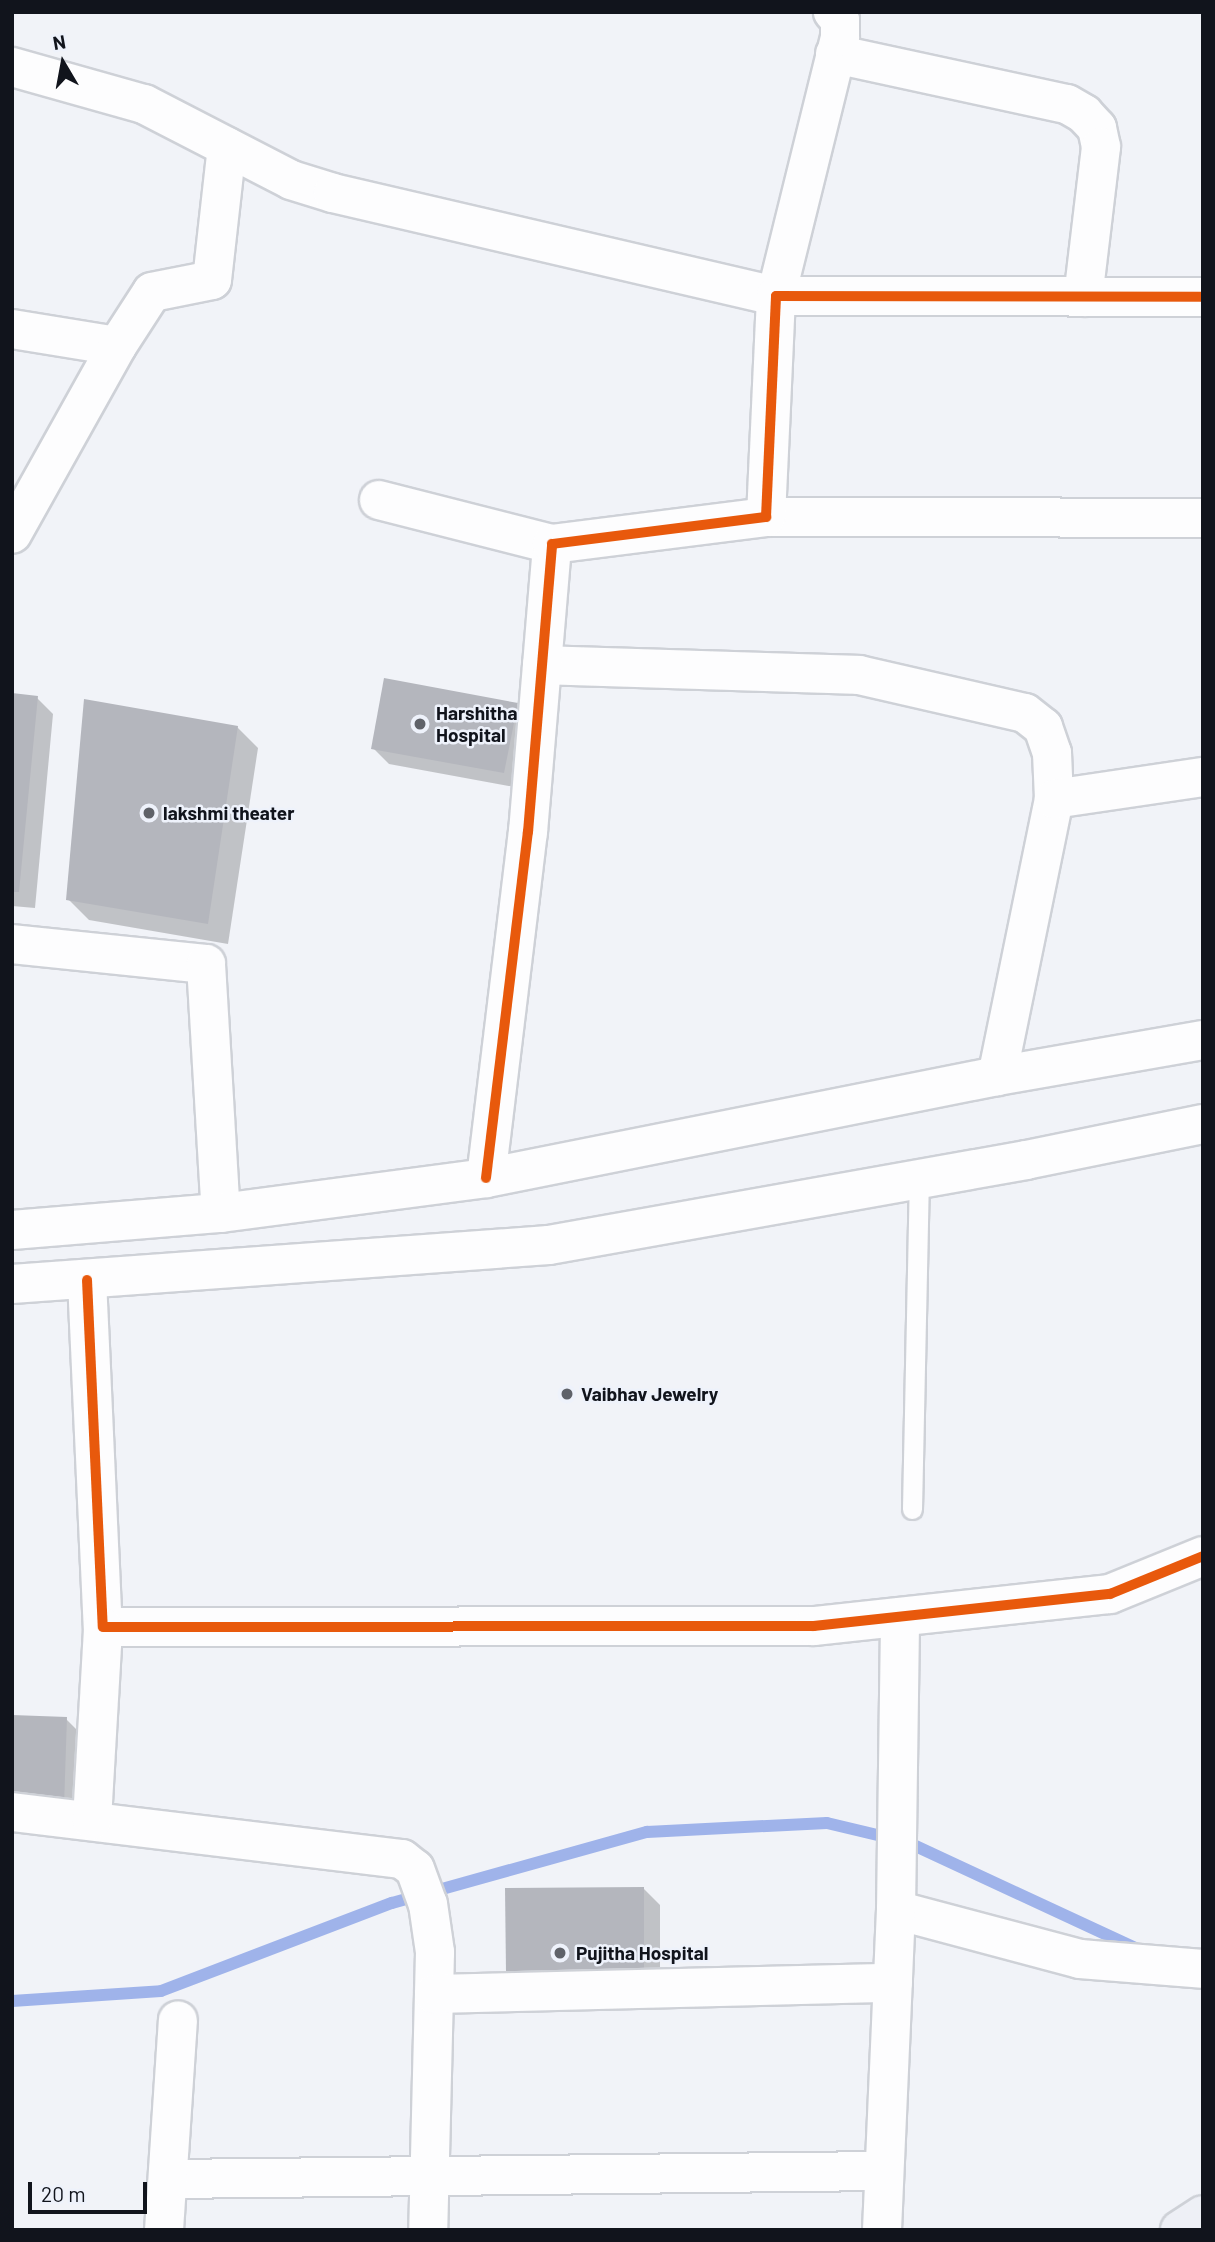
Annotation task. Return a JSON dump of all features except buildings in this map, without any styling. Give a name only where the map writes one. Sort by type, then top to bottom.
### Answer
[{"type":"main road","points":[[1180,2230],[1203,2215]]},
{"type":"street","points":[[766,517],[776,296],[835,54],[840,20],[833,12]]},
{"type":"street","points":[[835,54],[1066,104],[1084,114],[1097,128],[1101,147],[1083,297]]},
{"type":"street","points":[[12,67],[144,104],[291,180],[333,193],[776,296],[1203,297]]},
{"type":"street","points":[[12,534],[117,346],[152,292],[212,280],[227,147]]},
{"type":"street","points":[[12,328],[117,346]]},
{"type":"street","points":[[379,500],[552,544],[766,517],[1203,518]]},
{"type":"street","points":[[486,1178],[528,832],[552,544]]},
{"type":"street","points":[[542,665],[859,675],[1025,713],[1043,727],[1052,753],[1054,799],[997,1076]]},
{"type":"street","points":[[1054,799],[1203,777]]},
{"type":"street","points":[[12,944],[206,964],[220,1213]]},
{"type":"street","points":[[12,1230],[220,1213],[486,1178],[997,1076],[1203,1040]]},
{"type":"street","points":[[12,1284],[549,1245],[919,1176],[1026,1160],[1203,1124]]},
{"type":"street","points":[[87,1280],[103,1627],[92,1820]]},
{"type":"street","points":[[103,1627],[814,1626],[1110,1594],[1203,1556]]},
{"type":"street","points":[[882,2230],[897,1910],[900,1617]]},
{"type":"street","points":[[12,1812],[402,1859],[422,1886],[435,1952],[428,2230]]},
{"type":"street","points":[[897,1910],[1080,1959],[1203,1969]]},
{"type":"street","points":[[434,1994],[893,1983]]},
{"type":"street","points":[[164,2230],[178,2020]]},
{"type":"street","points":[[168,2179],[884,2171]]},
{"type":"lane","points":[[912,1510],[919,1176]]},
{"type":"waterway","points":[[12,2001],[161,1991],[392,1903],[647,1832],[827,1823],[907,1842],[1140,1950]]},
{"type":"cycle path","points":[[486,1178],[528,832],[552,544],[766,517],[776,296],[1203,297]]},
{"type":"cycle path","points":[[87,1280],[103,1627],[814,1626],[1110,1594],[1203,1556]]},
{"type":"place","name":"Harshitha Hospital","points":[[420,724]]},
{"type":"place","name":"lakshmi theater","points":[[149,813]]},
{"type":"place","name":"Vaibhav Jewelry","points":[[567,1394]]},
{"type":"place","name":"Pujitha Hospital","points":[[560,1953]]}]
